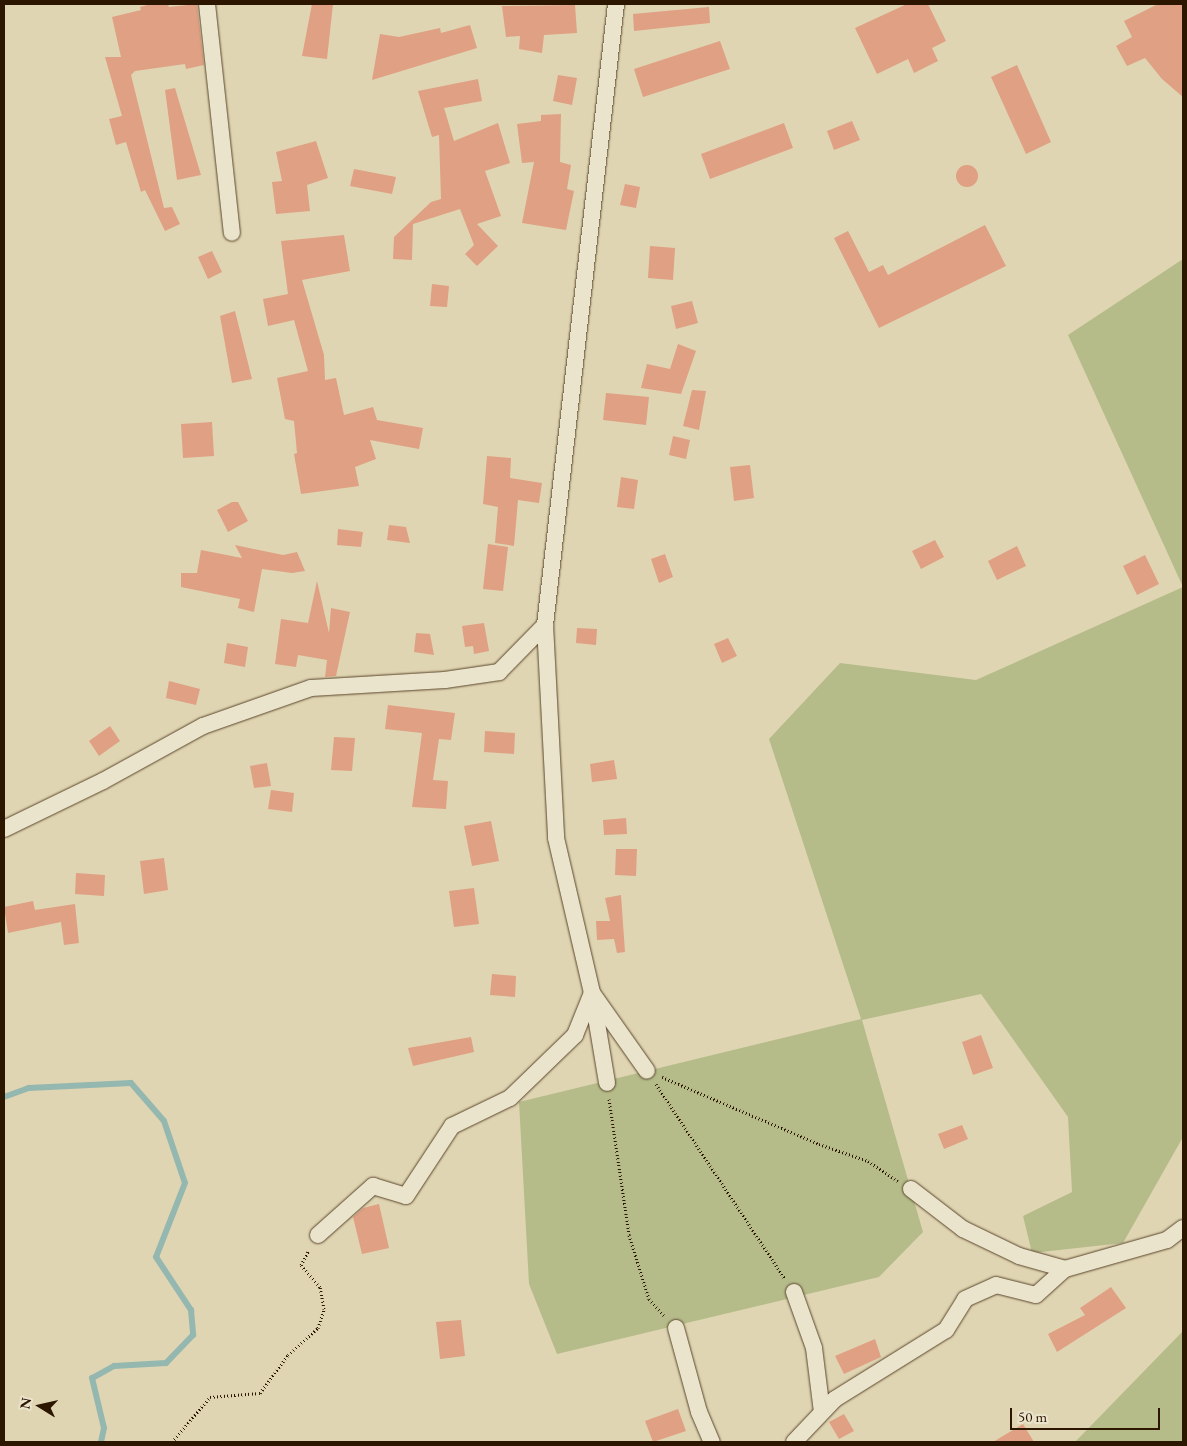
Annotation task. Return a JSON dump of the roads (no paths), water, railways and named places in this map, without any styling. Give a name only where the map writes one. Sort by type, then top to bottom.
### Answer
[{"type":"street","points":[[206,4],[232,233]]},
{"type":"street","points":[[607,1084],[592,993],[556,838],[545,625],[616,4]]},
{"type":"street","points":[[4,829],[103,781],[203,726],[311,688],[445,680],[499,672],[545,625]]},
{"type":"street","points":[[592,993],[647,1071]]},
{"type":"street","points":[[318,1235],[373,1186],[406,1196],[452,1126],[510,1098],[575,1035],[592,993]]},
{"type":"street","points":[[910,1189],[963,1229],[1019,1256],[1065,1269]]},
{"type":"street","points":[[794,1442],[835,1399],[946,1330],[965,1299],[996,1285],[1036,1295],[1065,1269],[1167,1240],[1183,1228]]},
{"type":"street","points":[[794,1292],[814,1348],[822,1412]]},
{"type":"street","points":[[676,1328],[699,1412],[712,1442]]},
{"type":"waterway","points":[[4,1097],[29,1088],[131,1083],[164,1121],[185,1183],[156,1257],[191,1310],[193,1335],[166,1363],[114,1366],[92,1378],[104,1428],[101,1442]]}]
